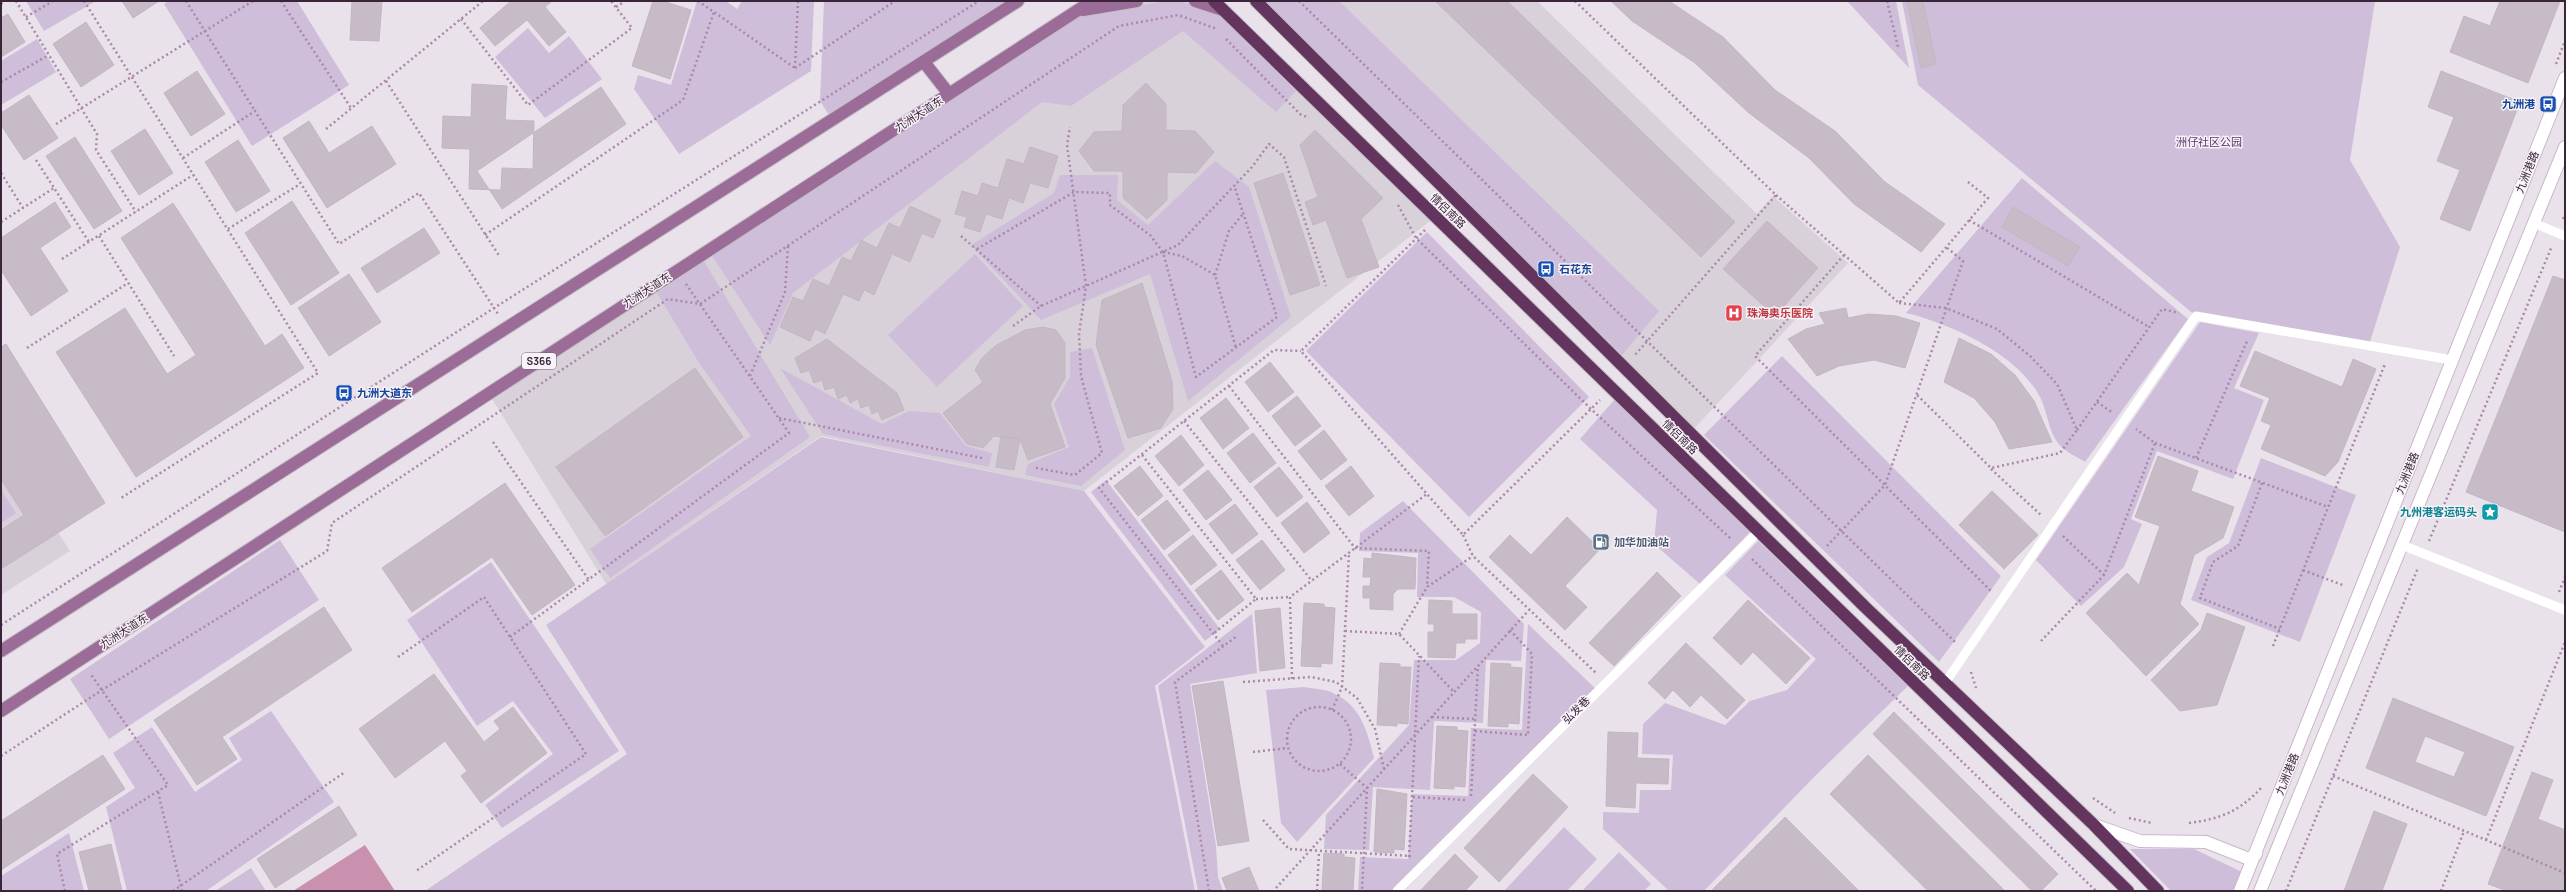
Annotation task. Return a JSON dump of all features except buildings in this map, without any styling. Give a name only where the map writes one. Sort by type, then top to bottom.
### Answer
[{"type":"highway","name":"情侣南路","points":[[1214,1],[2126,890]]},
{"type":"highway","name":"情侣南路","points":[[1256,1],[1815,558],[2094,825],[2158,891]]},
{"type":"main road","points":[[1,651],[1018,1]]},
{"type":"main road","name":"九洲大道东","points":[[1,711],[1092,1]]},
{"type":"main road","points":[[1078,10],[1137,1]]},
{"type":"main road","points":[[1195,1],[1223,10]]},
{"type":"main road","points":[[924,62],[949,94]]},
{"type":"street","name":"九洲港路","points":[[2240,891],[2565,78]]},
{"type":"street","name":"九洲港路","points":[[2260,891],[2565,147]]},
{"type":"street","points":[[2094,825],[2140,841],[2193,840],[2227,850],[2241,858],[2249,859],[2256,854]]},
{"type":"lane","points":[[2534,223],[2565,236]]},
{"type":"lane","points":[[1945,684],[2196,316],[2452,360]]},
{"type":"lane","name":"弘发巷","points":[[1397,891],[1605,682],[1758,532]]},
{"type":"lane","points":[[2402,545],[2565,610]]},
{"type":"path","points":[[1,4],[5,1]]},
{"type":"path","points":[[16,1],[97,134],[96,150],[136,212]]},
{"type":"path","points":[[26,17],[53,1]]},
{"type":"path","points":[[84,1],[318,373],[121,498]]},
{"type":"path","points":[[186,1],[339,244],[419,192],[507,328]]},
{"type":"path","points":[[56,124],[204,30],[253,1]]},
{"type":"path","points":[[281,1],[351,108]]},
{"type":"path","points":[[326,129],[483,1]]},
{"type":"path","points":[[461,19],[528,105],[632,28],[611,1]]},
{"type":"path","points":[[616,7],[625,1]]},
{"type":"path","points":[[698,1],[795,68]]},
{"type":"path","points":[[795,68],[798,1]]},
{"type":"path","points":[[795,68],[895,1]]},
{"type":"path","points":[[1,625],[494,308],[979,1]]},
{"type":"path","points":[[1299,1],[1966,653],[1976,691]]},
{"type":"path","points":[[1575,1],[1776,195],[1899,303],[1946,308],[1997,329],[2030,356],[2057,384],[2077,430]]},
{"type":"path","points":[[1887,1],[1898,47]]},
{"type":"path","points":[[485,235],[683,100],[714,12]]},
{"type":"path","points":[[1,756],[102,690],[327,551],[332,523],[668,299],[700,304],[1119,26],[1178,15],[1216,29],[1300,114],[1311,119]]},
{"type":"path","points":[[2553,70],[2565,41]]},
{"type":"path","points":[[1,82],[49,55]]},
{"type":"path","points":[[386,80],[500,257]]},
{"type":"path","points":[[182,158],[255,111]]},
{"type":"path","points":[[1036,468],[1075,476],[1102,453],[1081,376],[1079,334],[1086,286],[1067,145],[1070,127]]},
{"type":"path","points":[[1013,326],[1041,306],[1178,246],[1269,144],[1284,157],[1326,286]]},
{"type":"path","points":[[36,160],[89,242]]},
{"type":"path","points":[[1,173],[23,208]]},
{"type":"path","points":[[62,259],[193,175]]},
{"type":"path","points":[[1899,303],[1988,198],[1968,182]]},
{"type":"path","points":[[228,229],[300,184]]},
{"type":"path","points":[[977,250],[1074,192],[1110,193],[1110,205],[1150,235],[1163,252],[1196,377],[1277,317],[1234,185]]},
{"type":"path","points":[[1,222],[54,188]]},
{"type":"path","points":[[1624,367],[1776,195]]},
{"type":"path","points":[[1395,198],[1416,238],[1591,409],[1741,549],[2096,891]]},
{"type":"path","points":[[1236,348],[1215,275],[1230,231],[1244,214]]},
{"type":"path","points":[[1301,351],[1436,218]]},
{"type":"path","points":[[1969,220],[2149,327]]},
{"type":"path","points":[[99,236],[174,356]]},
{"type":"path","points":[[961,236],[1041,306]]},
{"type":"path","points":[[750,377],[786,292],[788,246]]},
{"type":"path","points":[[1815,558],[1885,485],[1963,260],[1946,248]]},
{"type":"path","points":[[1163,252],[1182,256],[1215,275]]},
{"type":"path","points":[[1844,255],[1755,356],[2001,601]]},
{"type":"path","points":[[510,637],[789,433],[677,271]]},
{"type":"path","points":[[27,348],[128,283]]},
{"type":"path","points":[[1916,394],[1991,468],[2060,454],[2162,309],[2182,313]]},
{"type":"path","points":[[2196,458],[2254,326]]},
{"type":"path","points":[[2273,646],[2390,349]]},
{"type":"path","points":[[1223,646],[1099,488],[1274,350],[1301,351],[1463,535],[1473,556],[1605,682]]},
{"type":"path","points":[[1229,386],[1355,548],[1429,551],[1427,587]]},
{"type":"path","points":[[1463,535],[1611,388]]},
{"type":"path","points":[[2097,402],[2155,443],[2328,508]]},
{"type":"path","points":[[778,418],[982,458]]},
{"type":"path","points":[[1184,421],[1312,581]]},
{"type":"path","points":[[493,442],[589,580]]},
{"type":"path","points":[[2041,641],[2104,575],[2155,443]]},
{"type":"path","points":[[1142,455],[1256,600]]},
{"type":"path","points":[[2262,483],[2238,546],[2213,562],[2200,598],[2280,629]]},
{"type":"path","points":[[1213,634],[1256,600],[1290,597],[1427,494]]},
{"type":"path","points":[[1332,710],[1342,687],[1350,553]]},
{"type":"path","points":[[1399,634],[1427,587],[1473,556]]},
{"type":"path","points":[[2303,570],[2347,587]]},
{"type":"path","points":[[2344,594],[2350,580]]},
{"type":"path","points":[[398,657],[484,597],[586,754],[416,871]]},
{"type":"path","points":[[1290,597],[1292,679]]},
{"type":"path","points":[[1276,888],[1529,610]]},
{"type":"path","points":[[1510,630],[1532,654],[1528,735]]},
{"type":"path","points":[[1345,631],[1399,634],[1454,692]]},
{"type":"path","points":[[1209,891],[1175,682],[1237,636]]},
{"type":"path","points":[[2486,840],[2565,642]]},
{"type":"path","points":[[1408,880],[1419,656]]},
{"type":"path","points":[[65,891],[57,854],[168,786],[81,659]]},
{"type":"path","points":[[1413,797],[1471,800],[1478,666]]},
{"type":"path","points":[[1243,682],[1311,677],[1336,682],[1357,698],[1375,728],[1384,769]]},
{"type":"path","points":[[1312,708],[1332,710],[1348,724],[1351,735],[1351,746],[1347,756],[1340,764],[1331,770],[1320,772],[1309,770],[1300,765],[1288,748],[1287,738],[1295,718],[1312,708]]},
{"type":"path","points":[[1431,717],[1475,719]]},
{"type":"path","points":[[1474,732],[1551,736]]},
{"type":"path","points":[[1253,752],[1288,748]]},
{"type":"path","points":[[1340,764],[1367,788]]},
{"type":"path","points":[[173,891],[345,772]]},
{"type":"path","points":[[2333,776],[2565,873]]},
{"type":"path","points":[[2187,824],[2225,816],[2247,803],[2266,783]]},
{"type":"path","points":[[1362,891],[1367,788]]},
{"type":"path","points":[[158,792],[182,891]]},
{"type":"path","points":[[2089,795],[2117,814]]},
{"type":"path","points":[[2124,816],[2159,824]]},
{"type":"path","points":[[1263,820],[1288,850],[1364,853],[1430,858]]},
{"type":"path","points":[[2441,891],[2464,831]]},
{"type":"path","points":[[1317,891],[1319,851]]},
{"type":"shaded area","points":[[1136,1],[1194,1],[1223,10],[1435,217],[1084,491],[821,436],[606,584],[489,394],[1078,11]]},
{"type":"shaded area","points":[[1255,1],[1537,1],[1757,214],[1773,196],[1848,263],[1691,432]]},
{"type":"shaded area","points":[[1,442],[70,551],[1,595]]},
{"type":"shaded area","points":[[365,845],[395,891],[293,891]]},
{"type":"green space","points":[[26,1],[96,1],[44,31]]},
{"type":"green space","points":[[168,1],[297,1],[349,85],[252,146],[164,4]]},
{"type":"green space","points":[[697,1],[726,1],[737,9],[742,1],[814,1],[811,71],[679,154],[634,89],[638,75],[671,85]]},
{"type":"green space","points":[[824,1],[1006,1],[829,115],[820,101]]},
{"type":"green space","points":[[1166,1],[1180,1],[1222,16],[1296,91],[1276,112],[1183,31],[1071,106],[1042,102],[793,293],[770,345],[711,254],[1079,15]]},
{"type":"green space","points":[[1262,1],[1339,1],[1659,311],[1622,355]]},
{"type":"green space","points":[[1847,1],[1896,1],[1909,68]]},
{"type":"green space","name":"洲仔社区公园","points":[[1902,1],[2375,1],[2350,160],[2400,247],[2369,345],[2196,316],[1918,85]]},
{"type":"green space","points":[[528,28],[549,53],[569,36],[602,79],[545,118],[495,57]]},
{"type":"green space","points":[[37,39],[56,72],[1,105],[1,61]]},
{"type":"green space","points":[[1215,161],[1249,187],[1291,317],[1188,401],[1150,274],[1041,320],[971,245],[1054,193],[1060,175],[1118,175],[1117,200],[1148,225]]},
{"type":"green space","points":[[2022,178],[2188,319],[2085,462],[2067,451],[2058,443],[2052,432],[2039,395],[2028,380],[2014,366],[1998,353],[1962,333],[1924,318],[1906,313]]},
{"type":"green space","points":[[1427,232],[1589,397],[1469,517],[1306,351]]},
{"type":"green space","points":[[975,254],[1023,306],[937,387],[888,335]]},
{"type":"green space","points":[[704,261],[810,437],[610,578],[590,549],[751,436],[699,363],[657,293]]},
{"type":"green space","points":[[2200,322],[2259,333],[2234,388],[2264,400],[2233,479],[2157,451],[2131,519],[2142,524],[2124,567],[2081,606],[2036,560]]},
{"type":"green space","points":[[1092,348],[1125,450],[1081,486],[1025,475],[1028,464],[1069,447],[1054,404],[1070,377],[1070,352]]},
{"type":"green space","points":[[1782,356],[2001,576],[1939,662],[1704,435]]},
{"type":"green space","points":[[780,368],[882,424],[909,411],[940,413],[966,446],[992,453],[989,467],[823,434]]},
{"type":"green space","points":[[1615,399],[1750,532],[1700,584],[1654,544],[1657,510],[1580,439]]},
{"type":"green space","points":[[821,437],[1084,491],[1205,647],[1155,686],[1195,891],[425,891],[627,754],[546,625]]},
{"type":"green space","points":[[2261,458],[2356,495],[2300,642],[2191,600],[2207,557],[2229,543]]},
{"type":"green space","points":[[1106,480],[1220,629],[1205,641],[1091,492]]},
{"type":"green space","points":[[1,490],[16,513],[1,523]]},
{"type":"green space","points":[[1403,501],[1524,624],[1521,661],[1486,660],[1483,723],[1434,721],[1430,790],[1373,787],[1369,850],[1324,849],[1326,815],[1409,725],[1414,660],[1456,660],[1480,643],[1481,612],[1454,597],[1417,597],[1418,553],[1359,551],[1360,533]]},
{"type":"green space","points":[[280,540],[319,600],[109,739],[70,679]]},
{"type":"green space","points":[[1758,541],[1908,686],[1815,776],[1704,891],[1669,891],[1603,829],[1603,812],[1639,813],[1640,790],[1671,790],[1673,755],[1642,754],[1643,724],[1665,703],[1725,725],[1750,701],[1787,690],[1816,659],[1725,575]]},
{"type":"green space","points":[[491,562],[619,751],[502,828],[485,805],[553,754],[513,701],[477,726],[407,620]]},
{"type":"green space","points":[[1252,614],[1257,673],[1190,684],[1216,846],[1218,877],[1223,891],[1198,891],[1158,686]]},
{"type":"green space","points":[[1528,624],[1599,692],[1404,891],[1358,891],[1360,857],[1408,859],[1412,794],[1468,796],[1471,728],[1522,730]]},
{"type":"green space","points":[[1304,687],[1332,692],[1344,699],[1351,706],[1362,721],[1366,730],[1374,758],[1297,842],[1281,823],[1266,690]]},
{"type":"green space","points":[[271,711],[334,802],[206,891],[127,891],[106,807],[135,788],[113,753],[152,727],[195,792],[242,760],[229,738]]},
{"type":"green space","points":[[1564,827],[1597,859],[1567,891],[1504,891]]},
{"type":"green space","points":[[69,833],[84,891],[1,891],[1,876]]},
{"type":"green space","points":[[2130,849],[2194,849],[2242,872],[2234,891],[2171,891]]},
{"type":"green space","points":[[1619,852],[1651,884],[1644,891],[1582,891]]},
{"type":"green space","points":[[251,868],[266,891],[215,891]]},
{"type":"place","name":"九洲港","points":[[2548,104]]},
{"type":"place","name":"石花东","points":[[1546,269]]},
{"type":"place","name":"珠海奥乐医院","points":[[1734,313]]},
{"type":"place","name":"九洲大道东","points":[[344,393]]},
{"type":"place","name":"九州港客运码头","points":[[2490,512]]},
{"type":"place","name":"加华加油站","points":[[1601,542]]}]
